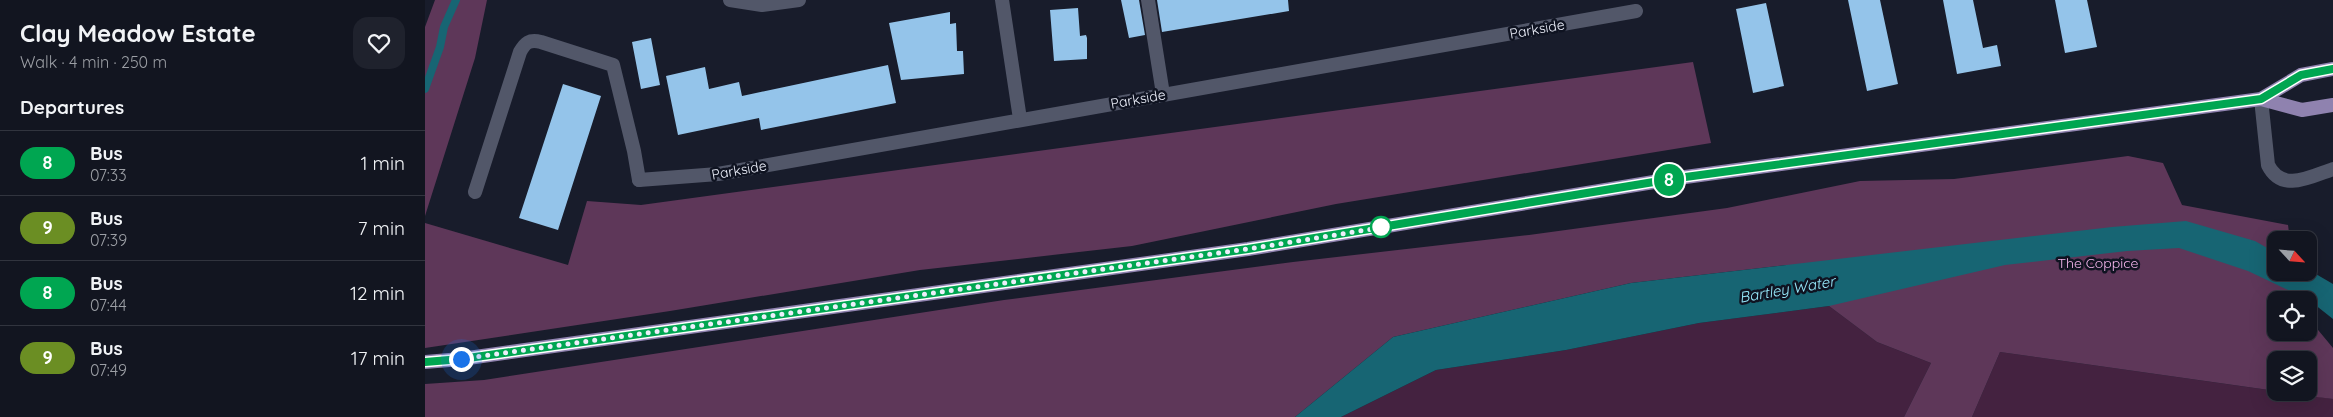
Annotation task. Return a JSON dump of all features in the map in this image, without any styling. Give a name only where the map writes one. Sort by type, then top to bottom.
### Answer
[{"type":"main road","points":[[2261,99],[2301,75],[2333,69]]},
{"type":"main road","points":[[425,362],[461,359],[1248,249],[1678,178],[2261,99],[2302,110],[2333,105]]},
{"type":"street","points":[[730,0],[762,5],[799,0]]},
{"type":"street","points":[[1002,0],[1020,119]]},
{"type":"street","points":[[1149,0],[1163,94]]},
{"type":"street","name":"Parkside","points":[[475,192],[520,52],[526,42],[532,40],[613,65],[634,151],[639,180],[718,174],[1163,94],[1634,5]]},
{"type":"street","points":[[2261,99],[2268,165],[2272,174],[2280,180],[2291,182],[2333,169]]},
{"type":"shaded area","points":[[1829,306],[1877,342],[1931,363],[1904,417],[1341,417],[1436,370],[1566,350],[1699,323]]},
{"type":"shaded area","points":[[2000,352],[2267,390],[2267,401],[2317,401],[2317,397],[2333,399],[2333,417],[1972,417]]},
{"type":"green space","points":[[435,0],[487,0],[475,58],[425,216],[425,27]]},
{"type":"green space","points":[[1693,62],[1711,143],[1336,204],[1132,246],[920,270],[670,311],[425,348],[425,223],[568,265],[587,201],[641,205]]},
{"type":"green space","name":"The Coppice","points":[[2128,156],[2163,163],[2182,205],[2288,225],[2289,231],[2267,231],[2267,281],[2298,281],[2300,291],[2267,291],[2267,341],[2317,341],[2317,329],[2333,348],[2333,399],[2317,397],[2317,351],[2267,351],[2267,390],[2000,352],[1972,417],[1904,417],[1931,363],[1877,342],[1829,306],[1787,265],[1631,283],[1393,337],[1295,417],[425,417],[425,384],[484,380],[1004,300],[1293,262],[1529,235],[1727,208],[1860,181],[1954,179]]},
{"type":"water","name":"Bartley Water","points":[[2186,221],[2255,241],[2267,248],[2267,280],[2248,271],[2179,248],[2127,251],[2005,265],[1829,306],[1699,323],[1566,350],[1436,370],[1341,417],[1295,417],[1393,337],[1631,283],[2112,227]]},
{"type":"water","points":[[2317,275],[2333,284],[2333,319],[2317,306],[2317,291],[2290,291],[2269,281],[2317,281]]},
{"type":"building","points":[[1121,0],[1139,0],[1145,35],[1129,38]]},
{"type":"building","points":[[1157,0],[1288,0],[1289,11],[1162,32]]},
{"type":"building","points":[[1848,0],[1880,0],[1898,84],[1867,91]]},
{"type":"building","points":[[1943,0],[1973,0],[1983,48],[1997,45],[2001,66],[1957,74]]},
{"type":"building","points":[[2055,0],[2087,0],[2097,47],[2065,53]]},
{"type":"building","points":[[1766,3],[1784,86],[1753,93],[1736,9]]},
{"type":"building","points":[[1078,8],[1080,36],[1086,35],[1087,38],[1087,59],[1054,61],[1050,10]]},
{"type":"building","points":[[950,12],[950,24],[956,23],[957,51],[963,51],[964,74],[901,80],[889,23]]},
{"type":"building","points":[[651,38],[660,85],[641,89],[632,42]]},
{"type":"building","points":[[888,65],[896,103],[761,130],[759,118],[678,135],[666,76],[705,67],[709,89],[739,82],[742,96]]},
{"type":"building","points":[[563,84],[601,96],[558,230],[519,218]]},
{"type":"waterway","points":[[425,89],[440,47],[444,27],[456,0]]},
{"type":"bus line","name":"8","points":[[425,362],[461,359],[1248,249],[1678,178],[2261,99],[2301,75],[2333,69]]},
{"type":"route","points":[[461,359],[1248,249],[1385,227],[1381,227]]}]
